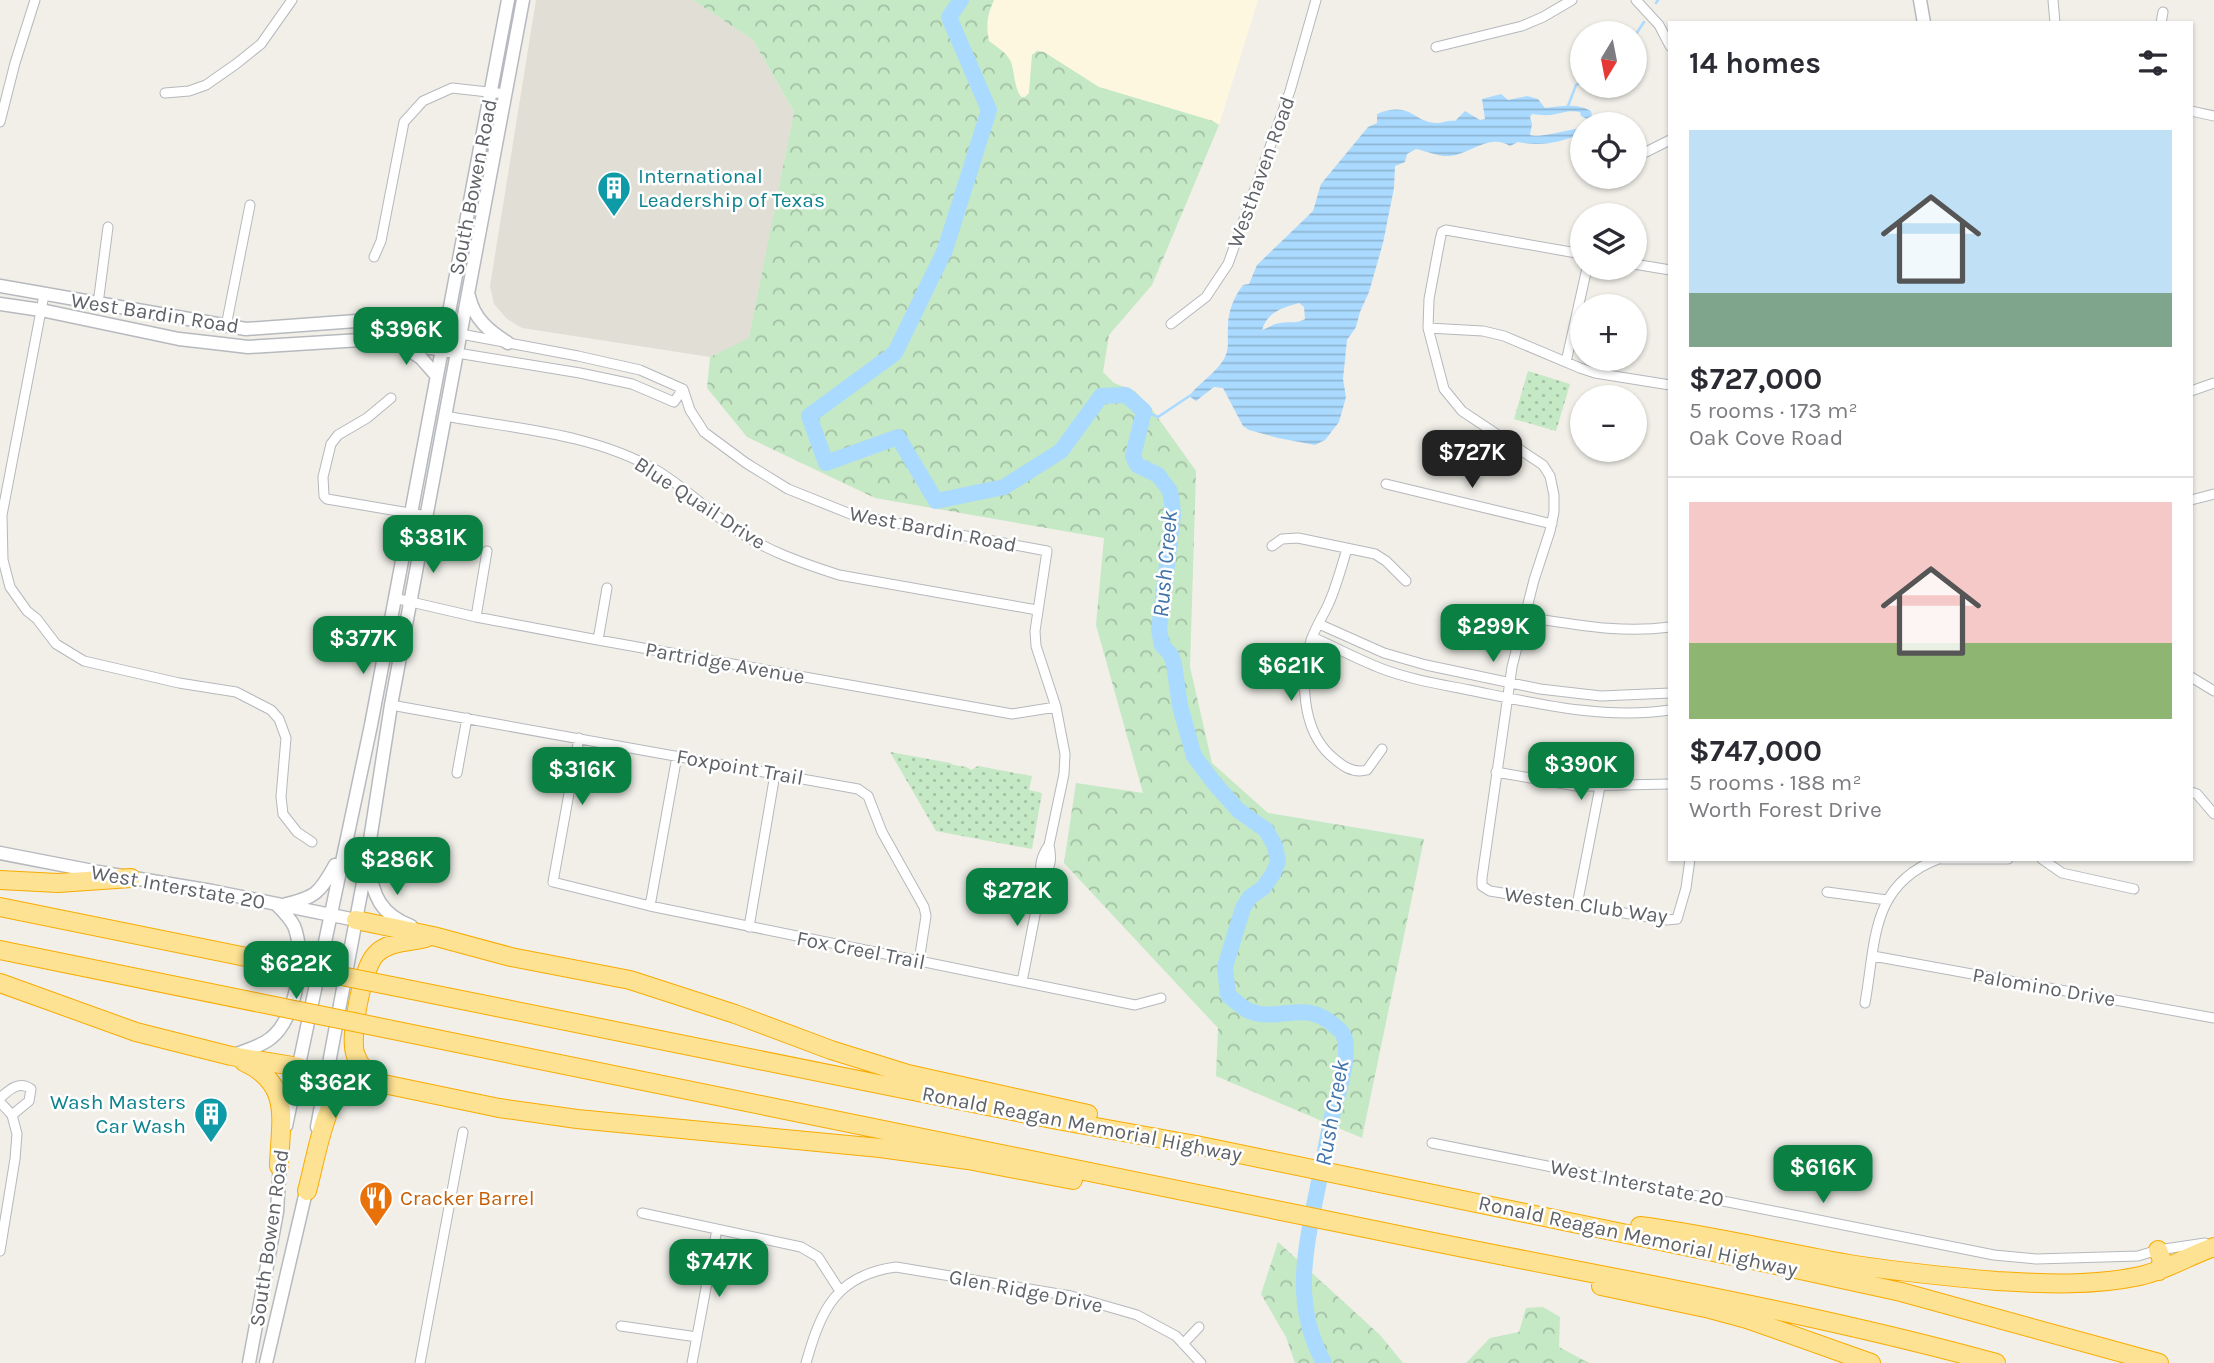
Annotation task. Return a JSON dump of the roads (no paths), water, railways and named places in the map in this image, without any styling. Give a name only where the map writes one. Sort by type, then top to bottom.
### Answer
[{"type":"highway","points":[[0,880],[58,883],[131,878]]},
{"type":"highway","name":"Ronald Reagan Memorial Highway","points":[[0,907],[1537,1214],[1901,1292],[2159,1363]]},
{"type":"highway","points":[[356,920],[433,936],[512,957],[629,980],[908,1074],[1075,1111],[1196,1145]]},
{"type":"highway","points":[[377,1083],[362,1067],[354,1046],[355,1027],[369,963],[385,947],[392,944],[433,936]]},
{"type":"highway","name":"Ronald Reagan Memorial Highway","points":[[0,950],[1290,1213],[1754,1304],[1996,1363]]},
{"type":"highway","points":[[0,984],[136,1032],[231,1056],[299,1067]]},
{"type":"highway","points":[[231,1056],[263,1073],[274,1086],[281,1102],[279,1166]]},
{"type":"highway","points":[[326,1072],[499,1108],[577,1119],[892,1149],[1090,1183],[1229,1200]]},
{"type":"highway","points":[[307,1191],[327,1113],[336,1099],[361,1085],[400,1088]]},
{"type":"highway","points":[[1537,1214],[1665,1229],[1856,1265],[1937,1276],[2067,1283],[2102,1282],[2159,1271],[2214,1245]]},
{"type":"highway","points":[[1449,1245],[1575,1280],[1710,1309],[1871,1363]]},
{"type":"highway","points":[[2158,1250],[2162,1260],[2159,1271]]},
{"type":"main road","name":"South Bowen Road","points":[[249,1363],[277,1212],[279,1166],[342,853],[371,725],[508,0]]},
{"type":"main road","name":"South Bowen Road","points":[[266,1363],[307,1191],[326,1072],[368,852],[391,705],[523,0]]},
{"type":"main road","points":[[1920,0],[1924,21]]},
{"type":"main road","name":"West Bardin Road","points":[[0,286],[226,326],[246,328],[370,320],[461,334]]},
{"type":"main road","points":[[468,292],[474,311],[483,324],[508,343]]},
{"type":"main road","name":"West Bardin Road","points":[[0,304],[179,339],[248,347],[352,339],[388,340],[457,353]]},
{"type":"main road","points":[[388,340],[413,352],[436,375]]},
{"type":"main road","points":[[368,852],[370,876],[376,897],[395,919],[433,936]]},
{"type":"main road","name":"West Interstate 20","points":[[0,853],[356,920]]},
{"type":"main road","points":[[231,1056],[272,1038],[284,1024],[294,999],[298,961],[294,925],[279,905],[316,895],[342,853]]},
{"type":"main road","points":[[299,1067],[326,1072]]},
{"type":"main road","points":[[261,1300],[280,1300]]},
{"type":"street","points":[[0,122],[35,0]]},
{"type":"street","points":[[165,93],[189,91],[206,85],[236,64],[261,44],[292,0]]},
{"type":"street","name":"Westhaven Road","points":[[1171,324],[1206,297],[1228,264],[1290,91],[1316,0]]},
{"type":"street","points":[[1436,47],[1522,26],[1572,0]]},
{"type":"street","points":[[1636,0],[1659,25],[1668,42]]},
{"type":"street","points":[[2053,0],[2054,21]]},
{"type":"street","points":[[2161,21],[2163,12]]},
{"type":"street","points":[[374,257],[381,241],[404,122],[422,101],[452,88],[506,94]]},
{"type":"street","points":[[2193,111],[2214,116]]},
{"type":"street","points":[[1647,151],[1668,140]]},
{"type":"street","points":[[226,326],[250,205]]},
{"type":"street","points":[[99,304],[108,227]]},
{"type":"street","points":[[1570,252],[1446,230],[1442,232],[1437,251],[1429,299],[1428,328],[1444,389],[1462,411],[1542,465],[1550,476],[1554,495],[1552,524],[1512,667],[1496,772],[1576,786],[1668,785]]},
{"type":"street","points":[[1647,266],[1668,270]]},
{"type":"street","points":[[1566,362],[1584,280]]},
{"type":"street","points":[[44,295],[2,515],[3,560],[10,587],[27,611],[57,644],[84,661],[179,683],[236,692],[271,710],[279,719],[286,738],[281,796],[283,814],[297,832],[312,842]]},
{"type":"street","points":[[1428,328],[1504,335],[1595,373],[1668,384]]},
{"type":"street","name":"West Bardin Road","points":[[461,334],[640,370],[683,389],[690,410],[704,432],[788,489],[853,515],[1047,551],[1037,610]]},
{"type":"street","name":"West Bardin Road","points":[[457,353],[619,381],[674,402],[683,389]]},
{"type":"street","points":[[2193,390],[2214,383]]},
{"type":"street","points":[[391,398],[367,418],[338,435],[331,444],[325,464],[322,488],[324,496],[327,499],[427,516]]},
{"type":"street","name":"Blue Quail Drive","points":[[445,416],[586,441],[626,456],[655,469],[744,535],[839,575],[1037,610]]},
{"type":"street","points":[[1387,484],[1552,524]]},
{"type":"street","points":[[2193,499],[2214,494]]},
{"type":"street","points":[[1272,547],[1282,539],[1298,538],[1375,554],[1406,581]]},
{"type":"street","points":[[1347,550],[1335,587],[1312,637],[1305,664],[1304,685],[1308,712],[1325,751],[1340,765],[1360,772],[1367,770],[1382,749]]},
{"type":"street","points":[[476,617],[487,551]]},
{"type":"street","points":[[598,640],[607,588]]},
{"type":"street","name":"Partridge Avenue","points":[[394,598],[598,640],[1012,714],[1056,707]]},
{"type":"street","points":[[1021,982],[1042,879],[1042,855],[1049,845],[1065,760],[1056,707],[1036,646],[1037,610]]},
{"type":"street","points":[[1525,617],[1620,630],[1668,627]]},
{"type":"street","points":[[1319,624],[1384,653],[1426,665],[1540,689],[1601,696],[1668,693]]},
{"type":"street","points":[[1312,637],[1381,669],[1508,698],[1568,709],[1616,713],[1668,710]]},
{"type":"street","points":[[2193,678],[2214,691]]},
{"type":"street","name":"Foxpoint Trail","points":[[391,705],[858,789],[868,796],[882,832],[924,907],[926,916],[919,961]]},
{"type":"street","points":[[457,773],[467,718]]},
{"type":"street","name":"Fox Creel Trail","points":[[579,738],[553,882],[561,886],[1135,1005],[1161,998]]},
{"type":"street","points":[[649,906],[677,756]]},
{"type":"street","name":"Westen Club Way","points":[[1496,772],[1482,883],[1485,889],[1667,920],[1676,919],[1686,888],[1690,861]]},
{"type":"street","points":[[749,927],[775,774]]},
{"type":"street","points":[[1577,905],[1600,787]]},
{"type":"street","points":[[2193,793],[2214,814]]},
{"type":"street","points":[[1865,1003],[1879,920],[1887,900],[1913,871],[1936,861]]},
{"type":"street","points":[[2045,861],[2062,873],[2134,889]]},
{"type":"street","points":[[1827,892],[1887,900]]},
{"type":"street","name":"Palomino Drive","points":[[1874,956],[2214,1018]]},
{"type":"street","points":[[0,1251],[17,1134],[12,1115],[0,1100],[13,1087],[21,1085],[31,1089],[29,1101],[12,1115]]},
{"type":"street","points":[[420,1363],[463,1132]]},
{"type":"street","name":"West Interstate 20","points":[[1433,1143],[1994,1255],[2035,1259],[2087,1259],[2138,1256],[2158,1250],[2214,1245]]},
{"type":"street","points":[[642,1213],[801,1247],[818,1257],[840,1291],[823,1312],[806,1363]]},
{"type":"street","points":[[692,1363],[717,1229]]},
{"type":"street","name":"Glen Ridge Drive","points":[[840,1291],[861,1275],[895,1267],[1071,1296],[1137,1315],[1166,1329],[1201,1363]]},
{"type":"street","points":[[621,1326],[697,1337]]},
{"type":"street","points":[[1183,1344],[1199,1326]]},
{"type":"water","points":[[1501,94],[1508,100],[1527,96],[1538,99],[1545,108],[1569,106],[1591,112],[1532,114],[1530,135],[1570,130],[1570,138],[1558,141],[1543,144],[1518,142],[1510,146],[1487,143],[1450,156],[1416,149],[1407,154],[1405,162],[1395,166],[1394,188],[1383,243],[1369,292],[1356,327],[1347,340],[1343,379],[1346,397],[1339,422],[1325,440],[1315,445],[1249,430],[1243,426],[1223,388],[1214,387],[1196,401],[1189,396],[1226,355],[1229,315],[1243,285],[1249,284],[1257,265],[1313,211],[1321,184],[1368,127],[1377,123],[1377,114],[1389,110],[1405,111],[1423,120],[1438,123],[1455,121],[1465,111],[1480,120],[1485,119],[1482,99]],"holes":[[[1299,303],[1304,307],[1305,319],[1277,324],[1262,330],[1264,324],[1276,312]]]},
{"type":"waterway","name":"Rush Creek","points":[[961,0],[949,17],[989,110],[945,250],[895,353],[809,416],[826,463],[898,437],[936,501],[1004,487],[1061,451],[1101,396],[1126,395],[1144,411],[1133,456],[1137,465],[1158,475],[1170,491],[1173,515],[1159,630],[1162,645],[1171,655],[1174,664],[1180,706],[1194,756],[1239,811],[1266,830],[1275,846],[1278,861],[1263,888],[1250,897],[1243,908],[1225,967],[1228,995],[1246,1010],[1261,1014],[1303,1012],[1324,1018],[1343,1034],[1345,1041],[1343,1072],[1305,1260],[1308,1321],[1324,1363]]},
{"type":"waterway","points":[[1566,107],[1571,98]]},
{"type":"waterway","points":[[1144,411],[1158,417],[1191,395]]},
{"type":"place","name":"International Leadership of Texas","points":[[614,218]]},
{"type":"place","name":"Wash Masters Car Wash","points":[[211,1144]]},
{"type":"place","name":"Cracker Barrel","points":[[376,1228]]}]
